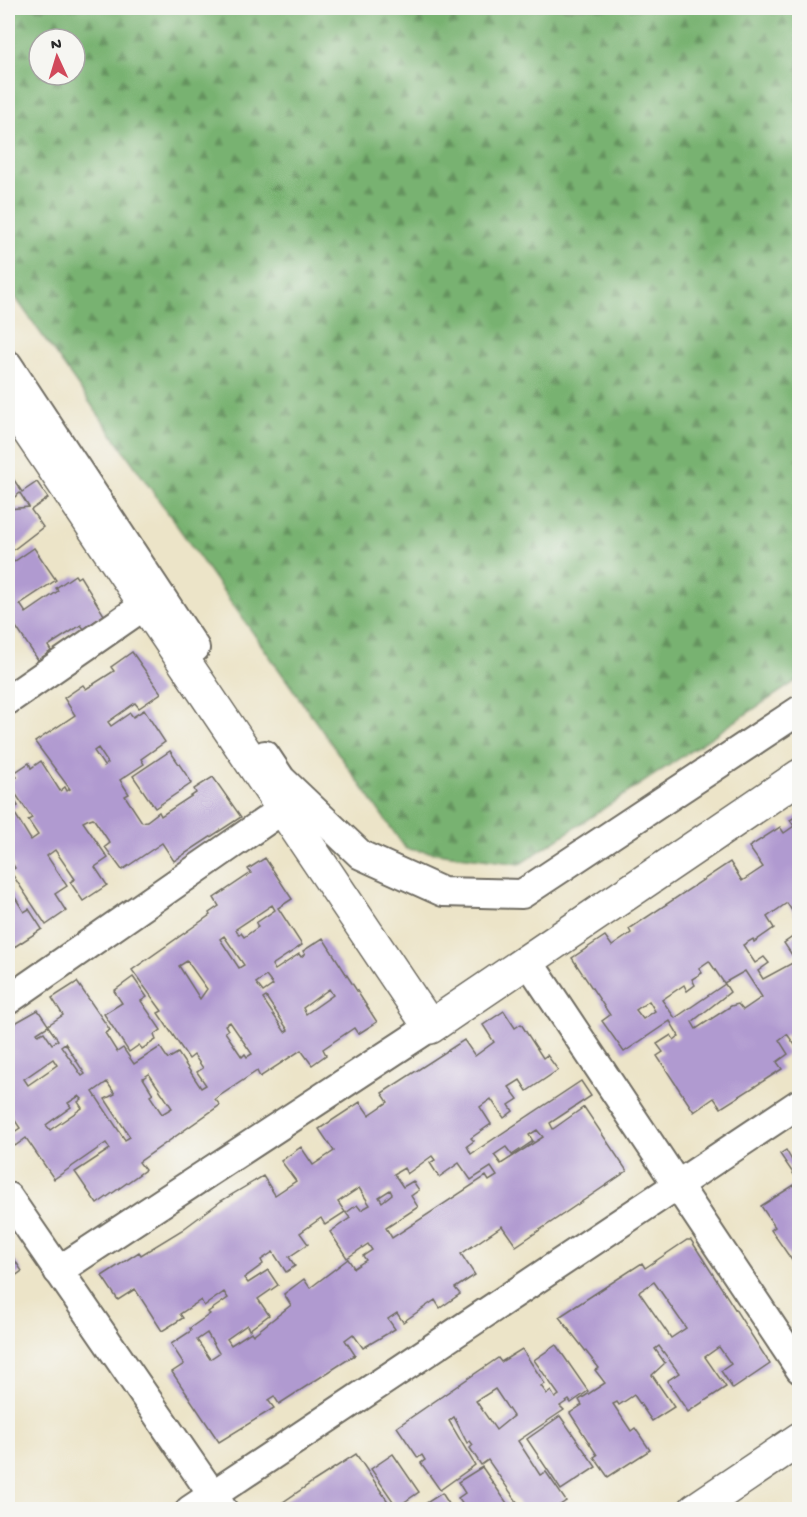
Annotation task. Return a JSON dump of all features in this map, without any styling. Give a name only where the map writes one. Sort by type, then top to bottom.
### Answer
[{"type":"street","points":[[8,365],[281,779],[361,855],[443,892],[522,894],[800,710]]},
{"type":"street","points":[[9,407],[146,604],[430,1027]]},
{"type":"street","points":[[8,700],[146,604]]},
{"type":"street","points":[[58,1271],[430,1027],[800,776]]},
{"type":"street","points":[[8,1000],[283,809]]},
{"type":"street","points":[[528,961],[800,1369]]},
{"type":"street","points":[[8,1197],[208,1504],[800,1103]]},
{"type":"street","points":[[695,1509],[800,1439]]},
{"type":"green space","points":[[8,8],[799,8],[799,679],[520,864],[406,849],[8,287]]},
{"type":"building","points":[[8,471],[22,492],[37,482],[48,498],[31,510],[43,527],[8,554],[8,509],[29,507],[20,493],[8,502]]},
{"type":"building","points":[[34,548],[56,580],[20,604],[26,613],[58,591],[56,588],[75,575],[77,578],[80,576],[104,615],[84,629],[81,625],[48,646],[51,651],[38,660],[8,615],[8,566]]},
{"type":"building","points":[[132,652],[161,693],[139,708],[135,703],[108,722],[111,726],[130,713],[133,717],[144,710],[165,742],[141,759],[144,764],[120,780],[129,794],[125,796],[142,822],[159,812],[161,816],[196,793],[194,789],[213,777],[241,817],[174,861],[162,843],[122,870],[105,847],[110,843],[93,818],[83,822],[108,858],[95,867],[107,885],[83,901],[70,882],[75,879],[55,850],[47,856],[67,886],[55,894],[66,911],[46,925],[10,871],[15,868],[8,857],[10,854],[8,849],[8,790],[18,806],[12,809],[31,840],[38,835],[28,820],[32,818],[8,783],[17,777],[14,773],[29,763],[31,768],[41,761],[60,791],[65,787],[67,791],[70,789],[35,742],[75,715],[64,698],[83,685],[86,689],[114,671],[111,667]],"holes":[[[98,748],[108,763],[104,766],[94,751]]]},
{"type":"building","points":[[170,751],[192,783],[155,808],[133,776]]},
{"type":"building","points":[[800,814],[800,923],[787,903],[767,917],[774,928],[754,942],[753,939],[743,945],[755,963],[764,957],[769,963],[758,971],[763,979],[796,961],[800,962],[800,1052],[787,1034],[779,1040],[788,1054],[777,1062],[782,1069],[721,1108],[714,1098],[694,1112],[657,1056],[663,1052],[657,1044],[671,1035],[674,1040],[679,1036],[670,1021],[624,1052],[602,1021],[610,1015],[572,958],[605,936],[612,946],[631,933],[629,929],[730,862],[742,881],[763,867],[749,847],[780,827],[784,833],[794,826],[790,820]],"holes":[[[709,961],[724,983],[745,971],[762,997],[743,1010],[738,1004],[731,1006],[696,1029],[692,1022],[730,992],[725,984],[675,1018],[662,1000],[684,985],[687,991],[695,985],[692,979],[702,973],[699,968]],[[649,1001],[655,1011],[643,1019],[636,1010]]]},
{"type":"building","points":[[265,858],[292,899],[278,908],[302,945],[272,965],[275,970],[299,954],[301,957],[305,954],[303,951],[323,938],[377,1022],[358,1034],[354,1028],[323,1049],[326,1055],[312,1065],[301,1050],[260,1077],[257,1071],[215,1099],[220,1105],[139,1162],[145,1170],[97,1204],[75,1172],[110,1149],[106,1143],[54,1179],[26,1138],[15,1146],[8,1136],[20,1128],[8,1110],[8,1027],[38,1010],[48,1025],[63,1015],[52,998],[77,982],[110,1030],[105,1033],[117,1052],[123,1048],[134,1064],[160,1047],[168,1059],[178,1053],[201,1088],[206,1085],[197,1072],[203,1068],[194,1055],[189,1059],[158,1013],[162,1011],[132,970],[210,915],[209,913],[219,906],[214,898],[251,873],[248,869]],"holes":[[[272,905],[275,910],[256,923],[258,927],[244,937],[241,933],[239,935],[236,929]],[[224,936],[244,965],[239,968],[220,939]],[[187,961],[207,989],[200,999],[179,966]],[[266,976],[273,985],[263,992],[256,983]],[[329,989],[333,995],[306,1014],[303,1008]],[[266,997],[288,1030],[285,1032],[263,999]],[[230,1022],[252,1054],[247,1057],[245,1054],[242,1057],[225,1032],[228,1030],[225,1025]],[[48,1026],[58,1040],[52,1044],[44,1032],[38,1035],[37,1033]],[[65,1043],[85,1074],[82,1076],[61,1046]],[[53,1059],[57,1065],[28,1085],[24,1079]],[[149,1074],[172,1108],[162,1114],[150,1096],[153,1094],[143,1078]],[[107,1082],[115,1094],[105,1099],[130,1137],[125,1140],[93,1092]],[[79,1096],[82,1099],[78,1102],[82,1108],[50,1130],[46,1125],[71,1107],[68,1103]]]},
{"type":"building","points":[[8,886],[24,912],[29,909],[42,929],[8,951]]},
{"type":"building","points":[[800,932],[800,950],[792,955],[784,943]]},
{"type":"building","points":[[133,977],[147,997],[141,1001],[161,1030],[154,1035],[156,1040],[142,1049],[139,1045],[129,1052],[104,1014],[122,1003],[114,991]]},
{"type":"building","points":[[504,1011],[515,1028],[521,1024],[543,1058],[547,1055],[558,1070],[527,1091],[520,1080],[509,1087],[518,1099],[509,1105],[513,1111],[504,1118],[491,1099],[480,1107],[491,1124],[471,1138],[474,1141],[467,1146],[471,1154],[581,1081],[591,1096],[550,1123],[553,1129],[584,1107],[627,1171],[516,1246],[502,1226],[461,1254],[475,1275],[455,1288],[460,1294],[440,1308],[435,1300],[403,1322],[397,1313],[388,1319],[395,1329],[363,1348],[353,1334],[345,1340],[355,1355],[279,1404],[274,1396],[268,1400],[274,1408],[219,1442],[172,1372],[184,1364],[171,1344],[191,1331],[190,1328],[228,1298],[224,1292],[204,1306],[201,1300],[180,1314],[183,1318],[162,1331],[135,1289],[118,1300],[102,1276],[139,1252],[141,1255],[182,1230],[221,1201],[263,1176],[275,1195],[296,1181],[281,1161],[301,1147],[313,1165],[334,1151],[319,1129],[360,1102],[369,1115],[388,1102],[382,1093],[464,1040],[475,1056],[494,1042],[483,1025]],"holes":[[[537,1130],[543,1137],[501,1164],[494,1155],[506,1147],[512,1155],[533,1141],[529,1135]],[[432,1156],[435,1160],[430,1163],[439,1177],[459,1163],[471,1180],[491,1167],[497,1176],[489,1181],[486,1176],[392,1238],[386,1228],[418,1207],[411,1196],[419,1190],[413,1181],[403,1187],[394,1174],[404,1168],[407,1174]],[[359,1188],[370,1205],[361,1210],[357,1205],[346,1213],[350,1218],[330,1232],[347,1258],[368,1244],[372,1250],[363,1256],[366,1260],[354,1268],[348,1259],[310,1288],[304,1279],[284,1294],[291,1305],[253,1335],[251,1332],[231,1345],[227,1339],[247,1325],[249,1330],[269,1315],[258,1299],[278,1285],[268,1270],[248,1283],[244,1278],[263,1264],[261,1260],[273,1252],[286,1272],[295,1266],[289,1257],[308,1244],[300,1233],[321,1218],[325,1225],[345,1212],[338,1202]],[[390,1190],[392,1194],[382,1202],[379,1197]],[[207,1333],[219,1353],[210,1359],[197,1340]]]},
{"type":"building","points":[[786,1150],[794,1164],[800,1160],[800,1272],[771,1230],[775,1227],[761,1206],[799,1182],[780,1154]]},
{"type":"building","points":[[687,1240],[691,1240],[770,1364],[733,1389],[721,1371],[731,1364],[719,1347],[705,1357],[726,1387],[688,1412],[667,1381],[679,1373],[659,1346],[655,1349],[665,1363],[652,1375],[674,1407],[652,1421],[634,1395],[619,1405],[617,1402],[613,1404],[631,1431],[635,1428],[650,1450],[608,1477],[594,1457],[597,1455],[570,1413],[582,1405],[579,1400],[605,1383],[595,1370],[599,1368],[559,1317],[642,1263],[645,1268]],"holes":[[[654,1282],[686,1328],[671,1338],[639,1292]]]},
{"type":"building","points":[[8,1250],[22,1271],[8,1281]]},
{"type":"building","points":[[556,1345],[588,1391],[571,1403],[569,1400],[560,1406],[564,1410],[518,1441],[540,1475],[546,1472],[566,1501],[554,1509],[522,1509],[488,1460],[481,1465],[470,1448],[473,1445],[470,1441],[467,1443],[454,1417],[449,1421],[475,1465],[440,1490],[421,1463],[425,1460],[422,1455],[418,1458],[397,1427],[498,1358],[501,1362],[522,1349],[545,1384],[541,1386],[547,1394],[551,1391],[555,1398],[559,1395],[534,1360]],"holes":[[[495,1389],[513,1416],[496,1430],[476,1401]]]},
{"type":"building","points":[[560,1416],[596,1467],[561,1490],[527,1439]]},
{"type":"building","points":[[356,1454],[393,1509],[273,1509],[314,1481]]},
{"type":"building","points":[[393,1454],[419,1492],[397,1507],[371,1469]]},
{"type":"building","points":[[482,1467],[511,1509],[466,1509],[458,1498],[465,1493],[458,1482]]},
{"type":"building","points":[[442,1493],[451,1507],[417,1509]]}]
